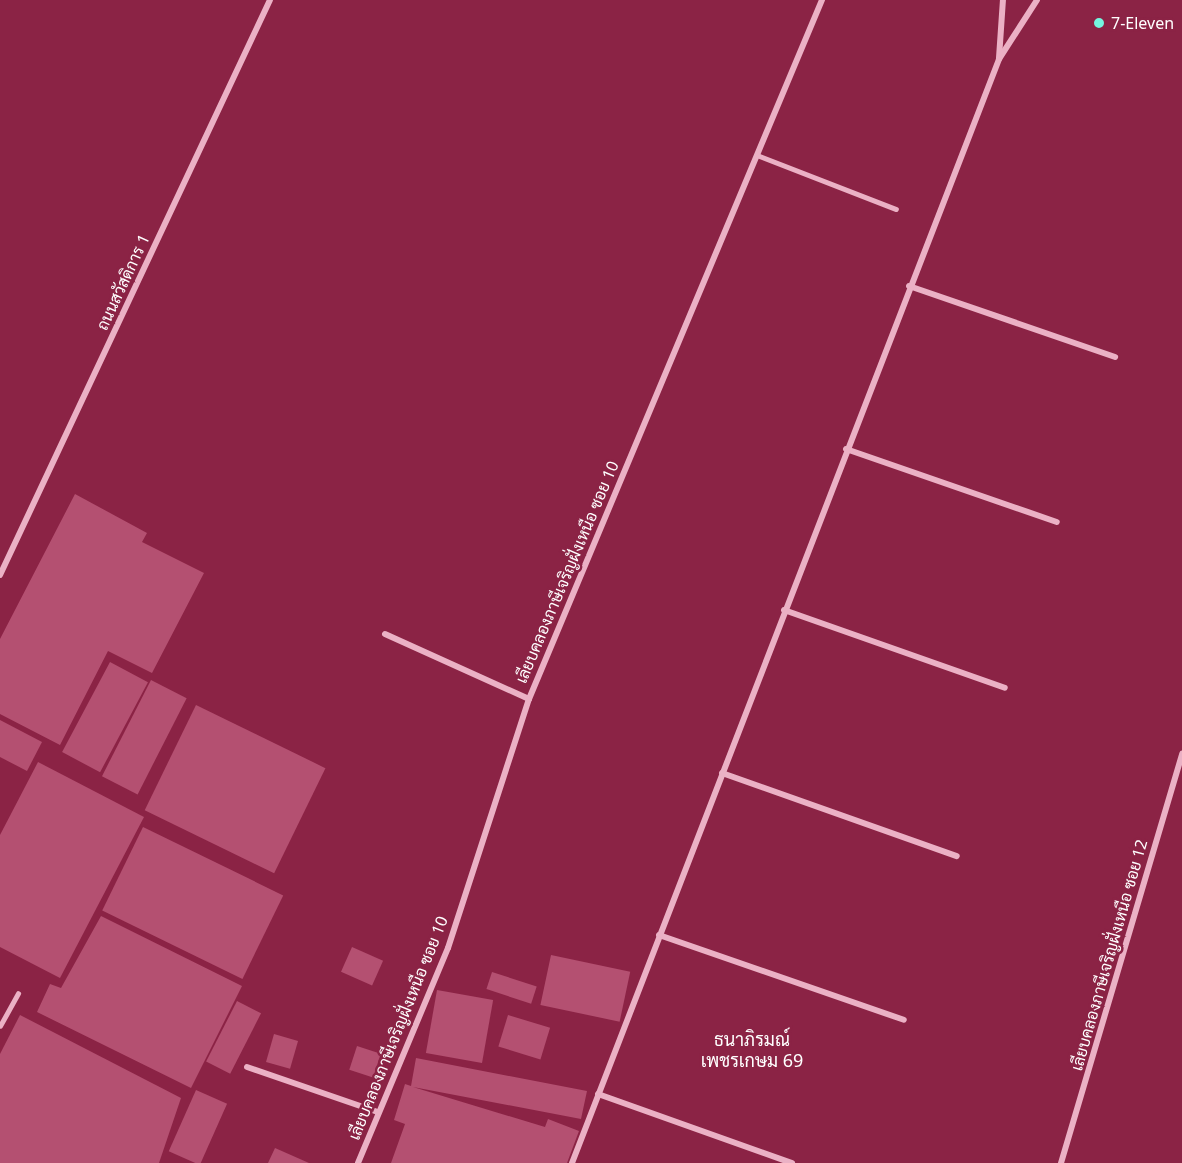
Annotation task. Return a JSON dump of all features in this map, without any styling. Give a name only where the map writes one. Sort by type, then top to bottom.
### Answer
[{"type":"street","name":"ถนนสวัสดิการ 1","points":[[0,575],[270,0]]},
{"type":"street","name":"เลียบคลองภาษีเจริญฝั่งเหนือ ซอย 10","points":[[358,1163],[448,948],[529,699],[822,0]]},
{"type":"street","points":[[999,59],[1003,0]]},
{"type":"street","points":[[572,1163],[909,286],[999,59],[1037,0]]},
{"type":"street","points":[[909,286],[1115,357]]},
{"type":"street","points":[[846,449],[1057,522]]},
{"type":"street","points":[[784,610],[1005,688]]},
{"type":"street","points":[[385,634],[529,699]]},
{"type":"street","name":"เลียบคลองภาษีเจริญฝั่งเหนือ ซอย 12","points":[[1061,1163],[1182,754]]},
{"type":"street","points":[[722,773],[957,856]]},
{"type":"street","points":[[659,935],[904,1020]]},
{"type":"street","points":[[247,1067],[378,1112]]},
{"type":"street","points":[[598,1094],[792,1163]]},
{"type":"lane","points":[[757,155],[896,209]]},
{"type":"lane","points":[[0,1026],[18,994]]},
{"type":"building","points":[[75,494],[147,533],[142,542],[204,573],[152,673],[108,651],[60,745],[0,714],[0,639]]},
{"type":"building","points":[[110,662],[148,682],[100,772],[62,752]]},
{"type":"building","points":[[151,680],[187,698],[138,794],[102,776]]},
{"type":"building","points":[[196,705],[325,768],[274,873],[145,810]]},
{"type":"building","points":[[0,720],[42,742],[27,771],[0,757]]},
{"type":"building","points":[[38,762],[144,817],[60,978],[0,947],[0,835]]},
{"type":"building","points":[[143,827],[283,895],[242,979],[102,911]]},
{"type":"building","points":[[101,916],[242,986],[191,1088],[37,1012],[50,984],[61,988]]},
{"type":"building","points":[[352,947],[383,961],[372,985],[341,972]]},
{"type":"building","points":[[551,955],[630,972],[620,1022],[540,1005]]},
{"type":"building","points":[[492,972],[537,987],[531,1004],[486,989]]},
{"type":"building","points":[[437,990],[493,1000],[482,1063],[426,1053]]},
{"type":"building","points":[[237,1001],[261,1013],[230,1074],[206,1062]]},
{"type":"building","points":[[20,1015],[181,1098],[159,1163],[0,1163],[0,1054]]},
{"type":"building","points":[[508,1015],[550,1028],[540,1059],[498,1047]]},
{"type":"building","points":[[274,1034],[298,1041],[290,1069],[266,1062]]},
{"type":"building","points":[[357,1046],[381,1054],[373,1078],[349,1070]]},
{"type":"building","points":[[416,1058],[587,1091],[581,1119],[413,1087],[545,1127],[548,1119],[579,1131],[567,1163],[391,1163],[405,1124],[394,1120],[405,1084],[411,1086]]},
{"type":"building","points":[[196,1090],[227,1104],[201,1163],[195,1163],[169,1151]]},
{"type":"building","points":[[275,1148],[309,1163],[268,1163]]},
{"type":"place","name":"7-Eleven","points":[[1099,23]]},
{"type":"district","name":"ธนาภิรมณ์ เพชรเกษม 69","points":[[752,1050]]}]
